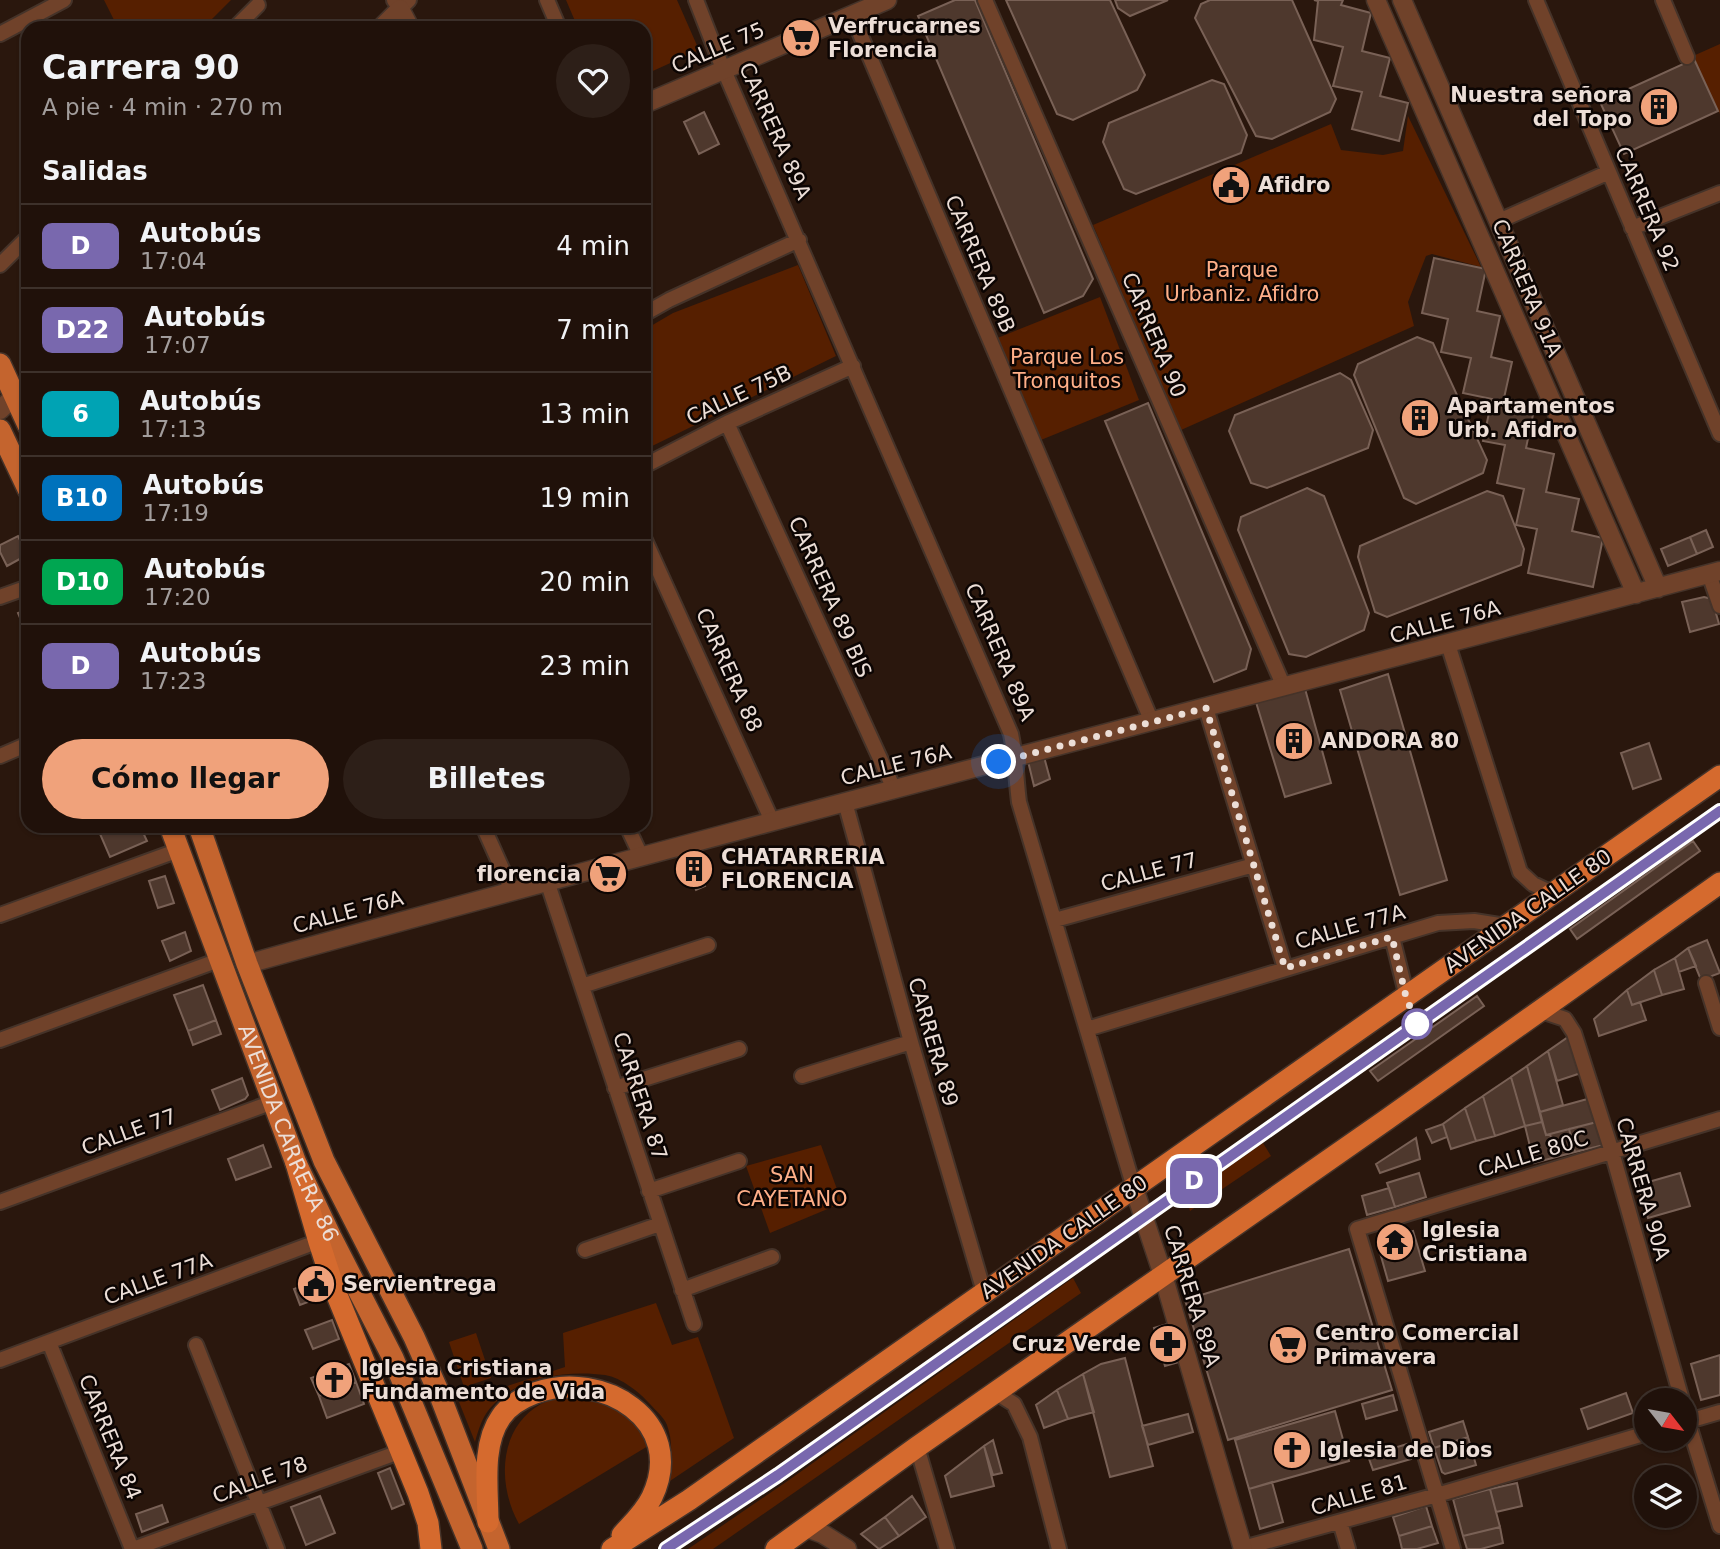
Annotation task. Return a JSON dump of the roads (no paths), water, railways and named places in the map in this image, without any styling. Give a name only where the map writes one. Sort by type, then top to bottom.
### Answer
[{"type":"highway","name":"AVENIDA CALLE 80","points":[[610,1549],[690,1500],[1720,776]]},
{"type":"highway","points":[[776,1549],[1720,883]]},
{"type":"highway","points":[[296,1163],[325,1239],[334,1288],[402,1451],[428,1522],[431,1549]]},
{"type":"highway","points":[[488,1522],[488,1460],[494,1429],[501,1417],[511,1406],[540,1392],[587,1387],[622,1400],[634,1408],[652,1430],[660,1458],[659,1474],[651,1498],[610,1549]]},
{"type":"main road","points":[[0,364],[14,396]]},
{"type":"main road","points":[[2,438],[21,475]]},
{"type":"main road","name":"AVENIDA CARRERA 86","points":[[173,833],[296,1163]]},
{"type":"main road","name":"AVENIDA CARRERA 86","points":[[201,833],[247,964],[324,1161],[414,1336],[499,1549]]},
{"type":"main road","name":"AVENIDA CARRERA 86","points":[[325,1239],[387,1347],[472,1549]]},
{"type":"street","points":[[24,21],[64,0]]},
{"type":"street","points":[[547,0],[556,21]]},
{"type":"street","name":"CARRERA 89A","points":[[696,0],[1011,734],[1016,758],[1019,802],[1243,1549]]},
{"type":"street","name":"CALLE 75","points":[[651,101],[887,0]]},
{"type":"street","name":"CARRERA 90","points":[[985,0],[1284,687]]},
{"type":"street","name":"CARRERA 91A","points":[[1376,0],[1636,594]]},
{"type":"street","name":"CARRERA 91A","points":[[1402,0],[1658,588]]},
{"type":"street","name":"CARRERA 92","points":[[1536,0],[1720,434]]},
{"type":"street","points":[[1662,0],[1687,57]]},
{"type":"street","points":[[387,21],[401,3]]},
{"type":"street","points":[[401,3],[407,21]]},
{"type":"street","points":[[242,21],[258,5]]},
{"type":"street","name":"CARRERA 89B","points":[[852,15],[1152,722]]},
{"type":"street","points":[[0,34],[21,23]]},
{"type":"street","points":[[1499,221],[1609,172]]},
{"type":"street","points":[[1632,228],[1720,193]]},
{"type":"street","points":[[651,310],[799,240]]},
{"type":"street","points":[[0,265],[21,244]]},
{"type":"street","name":"CALLE 75B","points":[[651,462],[727,422],[853,366]]},
{"type":"street","name":"CARRERA 89 BIS","points":[[727,422],[894,789]]},
{"type":"street","name":"CARRERA 88","points":[[651,553],[772,821]]},
{"type":"street","points":[[1715,572],[1720,606]]},
{"type":"street","name":"CALLE 76A","points":[[247,964],[547,881],[1715,572]]},
{"type":"street","points":[[0,597],[21,590]]},
{"type":"street","points":[[1448,644],[1520,872],[1533,884],[1552,893]]},
{"type":"street","points":[[1206,708],[1285,968]]},
{"type":"street","points":[[0,755],[21,747]]},
{"type":"street","name":"CARRERA 89","points":[[845,802],[984,1292]]},
{"type":"street","points":[[486,833],[512,891]]},
{"type":"street","points":[[630,833],[641,856]]},
{"type":"street","points":[[0,915],[179,850]]},
{"type":"street","name":"CALLE 77","points":[[1055,920],[1254,865]]},
{"type":"street","name":"CARRERA 87","points":[[547,881],[694,1324]]},
{"type":"street","name":"CALLE 77A","points":[[1087,1029],[1438,923],[1457,921],[1506,926]]},
{"type":"street","points":[[1392,937],[1406,997]]},
{"type":"street","points":[[582,986],[708,945]]},
{"type":"street","points":[[0,1040],[219,960]]},
{"type":"street","points":[[1706,983],[1720,1028]]},
{"type":"street","name":"CARRERA 90A","points":[[1538,1010],[1564,1019],[1570,1026],[1612,1152],[1679,1388]]},
{"type":"street","points":[[802,1076],[911,1042]]},
{"type":"street","points":[[615,1088],[738,1049]]},
{"type":"street","name":"CALLE 77","points":[[0,1202],[273,1102]]},
{"type":"street","name":"CALLE 80C","points":[[1437,1495],[1357,1229],[1720,1119]]},
{"type":"street","points":[[649,1191],[739,1161]]},
{"type":"street","points":[[585,1251],[660,1224]]},
{"type":"street","name":"CALLE 77A","points":[[0,1360],[325,1239]]},
{"type":"street","points":[[682,1290],[772,1257]]},
{"type":"street","name":"CARRERA 84","points":[[48,1342],[133,1549]]},
{"type":"street","points":[[196,1345],[277,1549]]},
{"type":"street","points":[[995,1392],[1014,1405],[1030,1437],[1059,1549]]},
{"type":"street","points":[[1698,1416],[1720,1412]]},
{"type":"street","name":"CALLE 81","points":[[1243,1549],[1634,1437]]},
{"type":"street","points":[[917,1447],[947,1549]]},
{"type":"street","name":"CALLE 78","points":[[133,1549],[402,1451]]},
{"type":"street","points":[[1696,1451],[1720,1526]]},
{"type":"street","points":[[1437,1495],[1453,1549]]},
{"type":"street","points":[[1340,1522],[1348,1549]]},
{"type":"street","points":[[807,1528],[823,1534],[847,1549]]},
{"type":"place","name":"Verfrucarnes Florencia","points":[[801,38]]},
{"type":"place","name":"Nuestra señora del Topo","points":[[1659,107]]},
{"type":"place","name":"Afidro","points":[[1231,185]]},
{"type":"place","name":"Apartamentos Urb. Afidro","points":[[1420,418]]},
{"type":"place","name":"ANDORA 80","points":[[1294,741]]},
{"type":"place","name":"CHATARRERIA FLORENCIA","points":[[694,869]]},
{"type":"place","name":"florencia","points":[[608,874]]},
{"type":"place","name":"Iglesia Cristiana","points":[[1395,1242]]},
{"type":"place","name":"Servientrega","points":[[316,1284]]},
{"type":"place","name":"Cruz Verde","points":[[1168,1344]]},
{"type":"place","name":"Centro Comercial Primavera","points":[[1288,1345]]},
{"type":"place","name":"Iglesia Cristiana Fundamento de Vida","points":[[334,1380]]},
{"type":"place","name":"Iglesia de Dios","points":[[1292,1450]]},
{"type":"park label","name":"Parque Urbaniz. Afidro","points":[[1242,282]]},
{"type":"park label","name":"Parque Los Tronquitos","points":[[1067,369]]},
{"type":"park label","name":"SAN CAYETANO","points":[[792,1187]]}]
